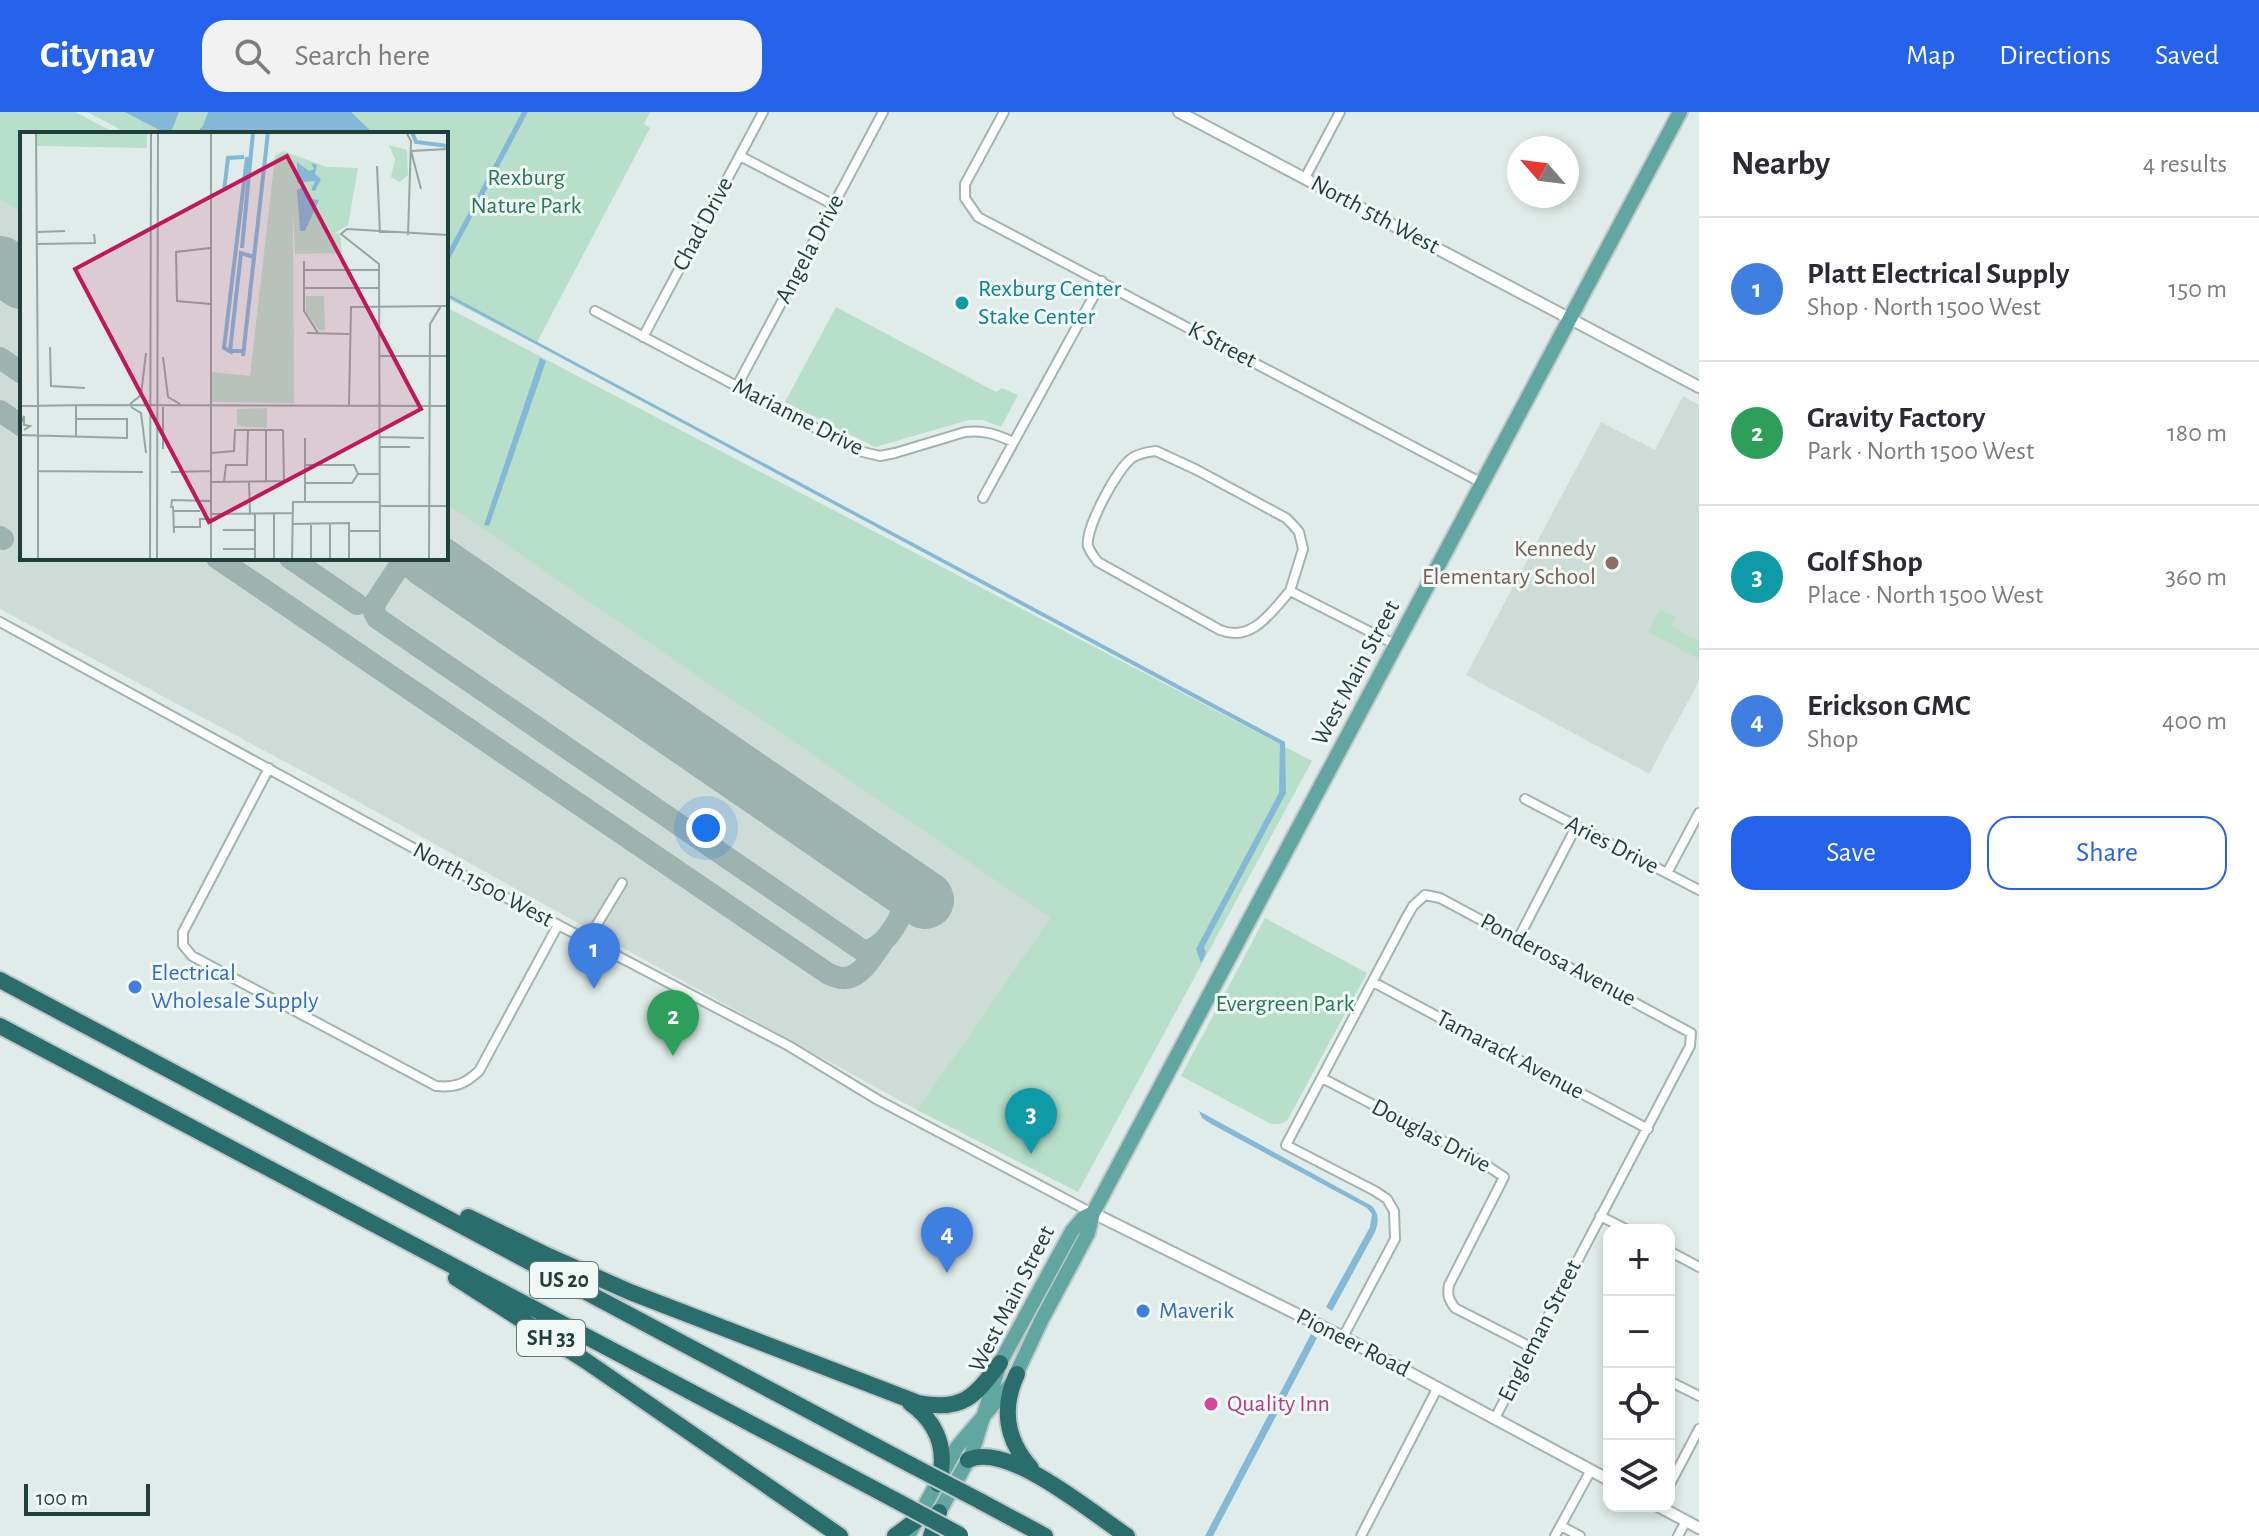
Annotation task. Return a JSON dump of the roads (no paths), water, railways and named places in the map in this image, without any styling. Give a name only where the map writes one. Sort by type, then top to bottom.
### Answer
[{"type":"highway","name":"US 20","points":[[0,980],[1045,1536]]},
{"type":"highway","name":"US 20","points":[[0,1026],[961,1536]]},
{"type":"highway","points":[[215,1094],[586,1273],[898,1396],[928,1405],[958,1404],[977,1393],[1000,1363]]},
{"type":"highway","name":"SH 33","points":[[361,1216],[586,1361],[840,1535]]},
{"type":"highway","points":[[1017,1374],[1008,1403],[1008,1425],[1020,1453],[1041,1478]]},
{"type":"highway","points":[[898,1396],[920,1410],[934,1427],[942,1454],[938,1484]]},
{"type":"highway","points":[[968,1460],[982,1456],[1020,1465],[1127,1536]]},
{"type":"highway","points":[[929,1536],[939,1512]]},
{"type":"highway","points":[[895,1536],[919,1518]]},
{"type":"main road","name":"West Main Street","points":[[908,1536],[957,1447],[1001,1398],[1017,1374],[1041,1321],[1088,1233],[1093,1213],[1680,112]]},
{"type":"main road","name":"West Main Street","points":[[939,1512],[968,1460],[1000,1363],[1072,1231],[1083,1218],[1093,1213]]},
{"type":"street","name":"Chad Drive","points":[[643,337],[763,112]]},
{"type":"street","name":"Angela Drive","points":[[737,386],[883,112]]},
{"type":"street","name":"K Street","points":[[1004,112],[965,184],[968,203],[978,217],[1482,483]]},
{"type":"street","name":"North 5th West","points":[[1179,112],[1699,387]]},
{"type":"street","points":[[1305,178],[1340,112]]},
{"type":"street","points":[[740,156],[834,205]]},
{"type":"street","points":[[983,498],[1102,281]]},
{"type":"street","name":"Marianne Drive","points":[[595,311],[859,451],[880,456],[965,432],[989,432],[1013,442]]},
{"type":"street","points":[[1156,451],[1286,518],[1293,525],[1299,532],[1303,549],[1290,591],[1250,631],[1236,635],[1220,630],[1098,562],[1088,547],[1088,539],[1118,473],[1135,455],[1156,451]]},
{"type":"street","points":[[1290,591],[1396,645]]},
{"type":"street","name":"North 1500 West","points":[[0,622],[587,941],[789,1046],[878,1100],[1093,1213]]},
{"type":"street","points":[[269,768],[183,932],[183,945],[192,956],[436,1086],[453,1088],[479,1071],[558,925]]},
{"type":"street","name":"Aries Drive","points":[[1525,799],[1699,890]]},
{"type":"street","points":[[1667,873],[1699,813]]},
{"type":"street","points":[[1518,939],[1576,827]]},
{"type":"street","points":[[587,941],[622,883]]},
{"type":"street","points":[[1343,1337],[1395,1239],[1394,1211],[1387,1199],[1375,1191],[1286,1145],[1413,906],[1425,895],[1421,884]]},
{"type":"street","name":"Ponderosa Avenue","points":[[1425,895],[1440,898],[1689,1030]]},
{"type":"street","name":"Tamarack Avenue","points":[[1373,982],[1648,1129]]},
{"type":"street","name":"Engleman Street","points":[[1495,1418],[1690,1046],[1692,1039],[1689,1030]]},
{"type":"street","name":"Douglas Drive","points":[[1322,1078],[1477,1159],[1504,1177],[1449,1285],[1449,1300],[1455,1308],[1531,1347]]},
{"type":"street","name":"Pioneer Road","points":[[1093,1213],[1343,1337],[1603,1477]]},
{"type":"street","points":[[1600,1216],[1616,1224]]},
{"type":"street","points":[[1675,1254],[1699,1267]]},
{"type":"street","points":[[1675,1384],[1699,1396]]},
{"type":"street","points":[[1361,1536],[1438,1387]]},
{"type":"street","points":[[1675,1475],[1699,1429]]},
{"type":"street","points":[[1555,1536],[1591,1470]]},
{"type":"street","points":[[1669,1512],[1699,1528]]},
{"type":"street","points":[[1678,1536],[1686,1521]]},
{"type":"street","points":[[1561,1526],[1580,1536]]},
{"type":"water","points":[[125,112],[179,112],[171,132],[161,131]]},
{"type":"water","points":[[208,112],[351,112],[372,132],[197,132]]},
{"type":"water","points":[[522,112],[528,112],[448,262],[448,251]]},
{"type":"water","points":[[448,294],[1285,742],[1286,793],[1204,947],[1206,953],[1201,963],[1196,949],[1279,793],[1280,744],[448,297]]},
{"type":"water","points":[[540,358],[546,361],[489,526],[484,525]]},
{"type":"water","points":[[1199,1111],[1374,1209],[1378,1218],[1375,1232],[1332,1311],[1326,1307],[1370,1227],[1372,1214],[1367,1208],[1213,1125],[1202,1118]]},
{"type":"water","points":[[1311,1334],[1317,1338],[1213,1536],[1205,1536]]},
{"type":"place","name":"Rexburg Center Stake Center","points":[[962,303]]},
{"type":"place","name":"Kennedy Elementary School","points":[[1612,563]]},
{"type":"place","name":"Electrical Wholesale Supply","points":[[135,987]]},
{"type":"place","name":"Platt Electrical Supply","points":[[594,989]]},
{"type":"place","name":"Gravity Factory","points":[[673,1056]]},
{"type":"place","name":"Golf Shop","points":[[1031,1154]]},
{"type":"place","name":"Erickson GMC","points":[[947,1273]]},
{"type":"place","name":"Maverik","points":[[1143,1311]]},
{"type":"place","name":"Quality Inn","points":[[1211,1404]]},
{"type":"park label","name":"Rexburg Nature Park","points":[[526,192]]},
{"type":"park label","name":"Evergreen Park","points":[[1285,1004]]}]
